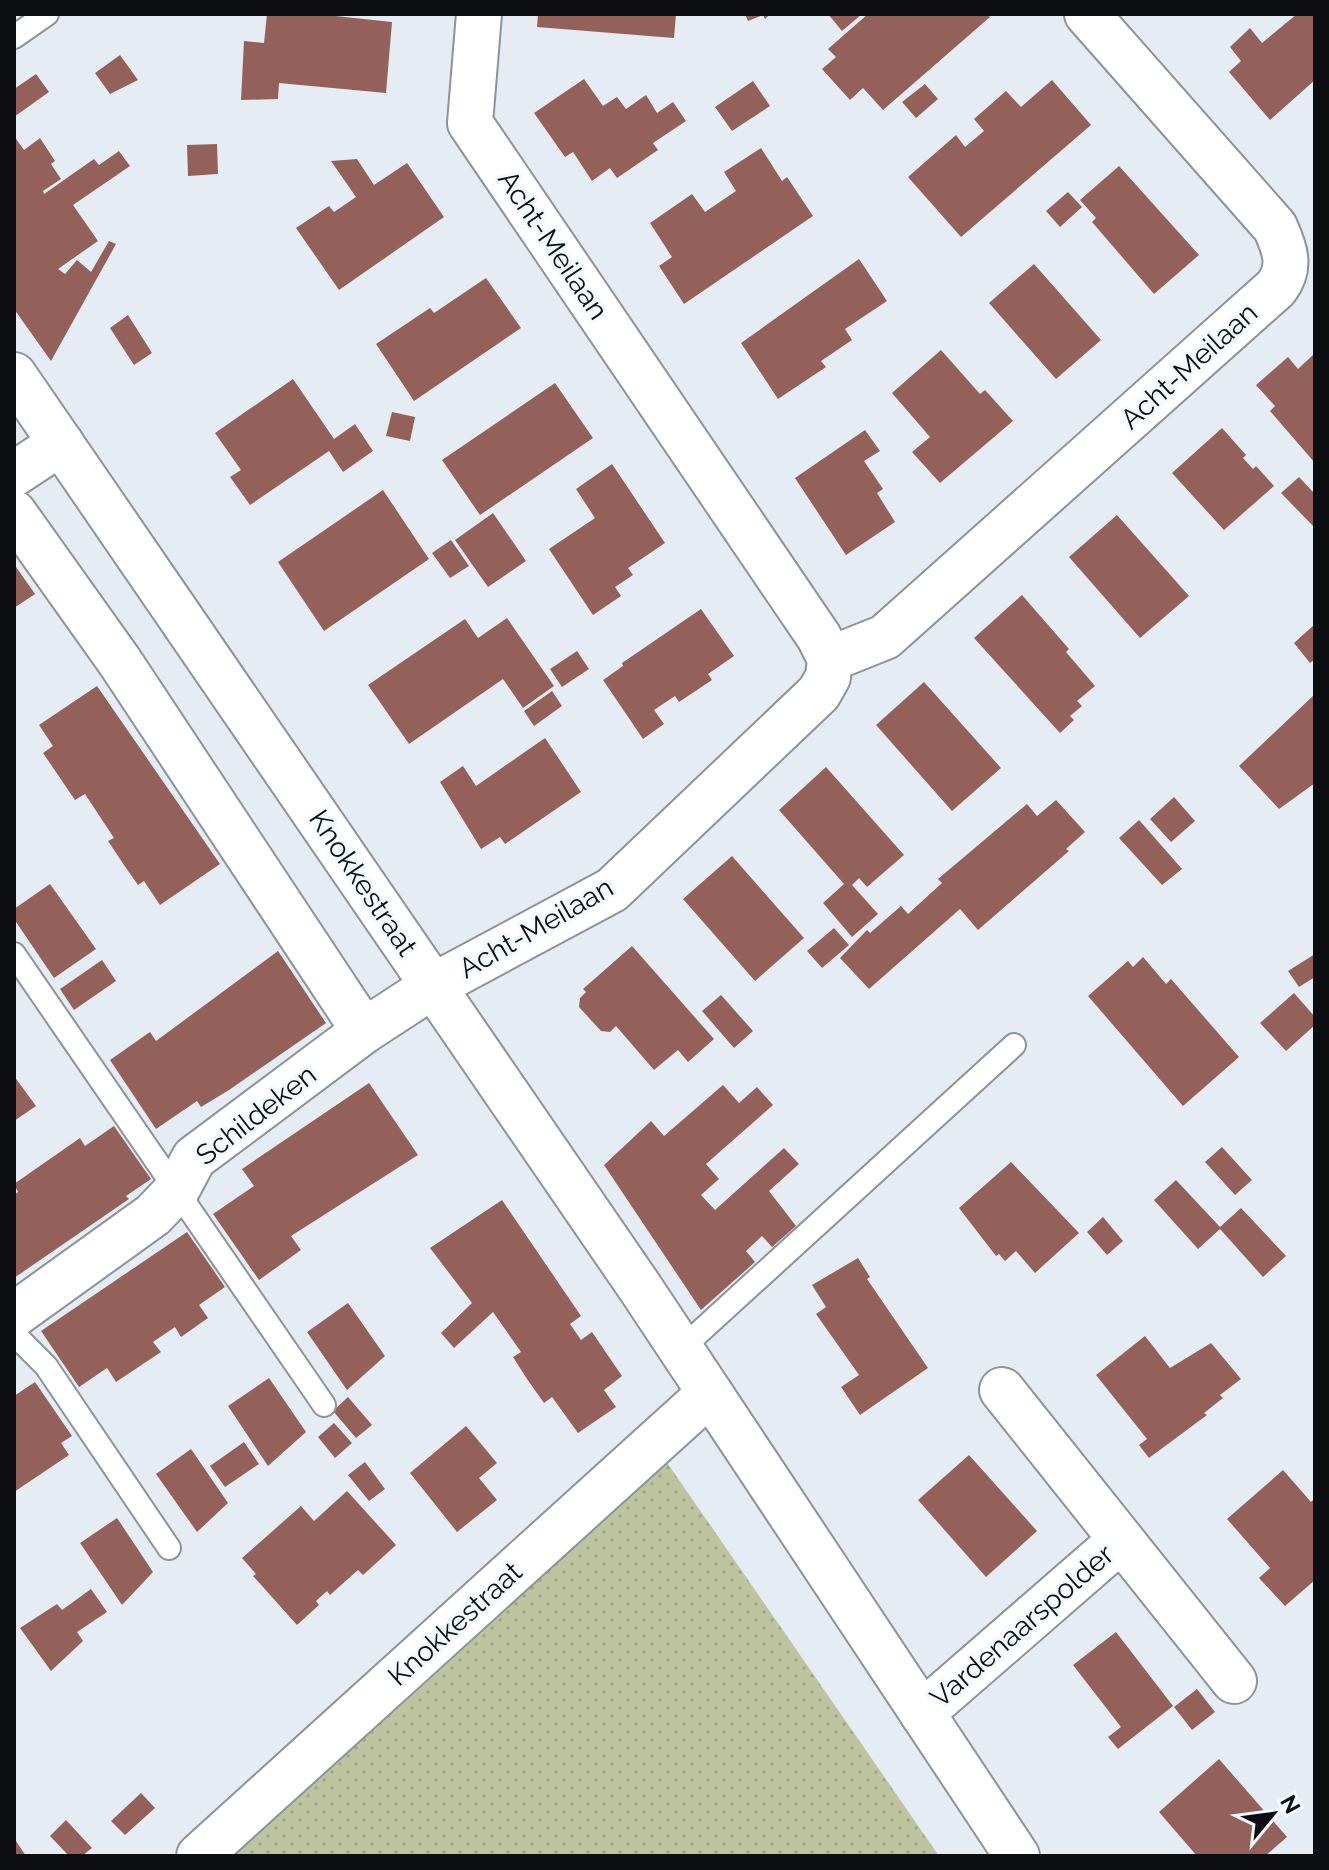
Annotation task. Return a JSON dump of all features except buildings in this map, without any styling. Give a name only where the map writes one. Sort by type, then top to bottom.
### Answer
[{"type":"street","name":"Acht-Meilaan","points":[[433,986],[612,890],[819,693],[828,677],[830,659],[811,624],[470,123],[479,14]]},
{"type":"street","name":"Acht-Meilaan","points":[[830,659],[885,637],[1286,276],[1286,252],[1275,227],[1087,14]]},
{"type":"street","name":"Knokkestraat","points":[[14,375],[681,1349],[1017,1856]]},
{"type":"street","points":[[14,474],[61,443]]},
{"type":"street","points":[[14,513],[120,662],[364,1031]]},
{"type":"street","name":"Schildeken","points":[[14,1315],[153,1215],[177,1190],[194,1158],[364,1031],[433,986]]},
{"type":"street","name":"Vardenaarspolder","points":[[1002,1390],[1234,1681]]},
{"type":"street","name":"Knokkestraat","points":[[199,1856],[710,1393]]},
{"type":"street","name":"Vardenaarspolder","points":[[922,1713],[1121,1540]]},
{"type":"lane","points":[[14,37],[47,14]]},
{"type":"lane","points":[[14,954],[324,1405]]},
{"type":"lane","points":[[681,1349],[1014,1045]]},
{"type":"lane","points":[[14,1334],[46,1366],[169,1548]]},
{"type":"green space","points":[[661,1454],[939,1856],[219,1856]]}]
